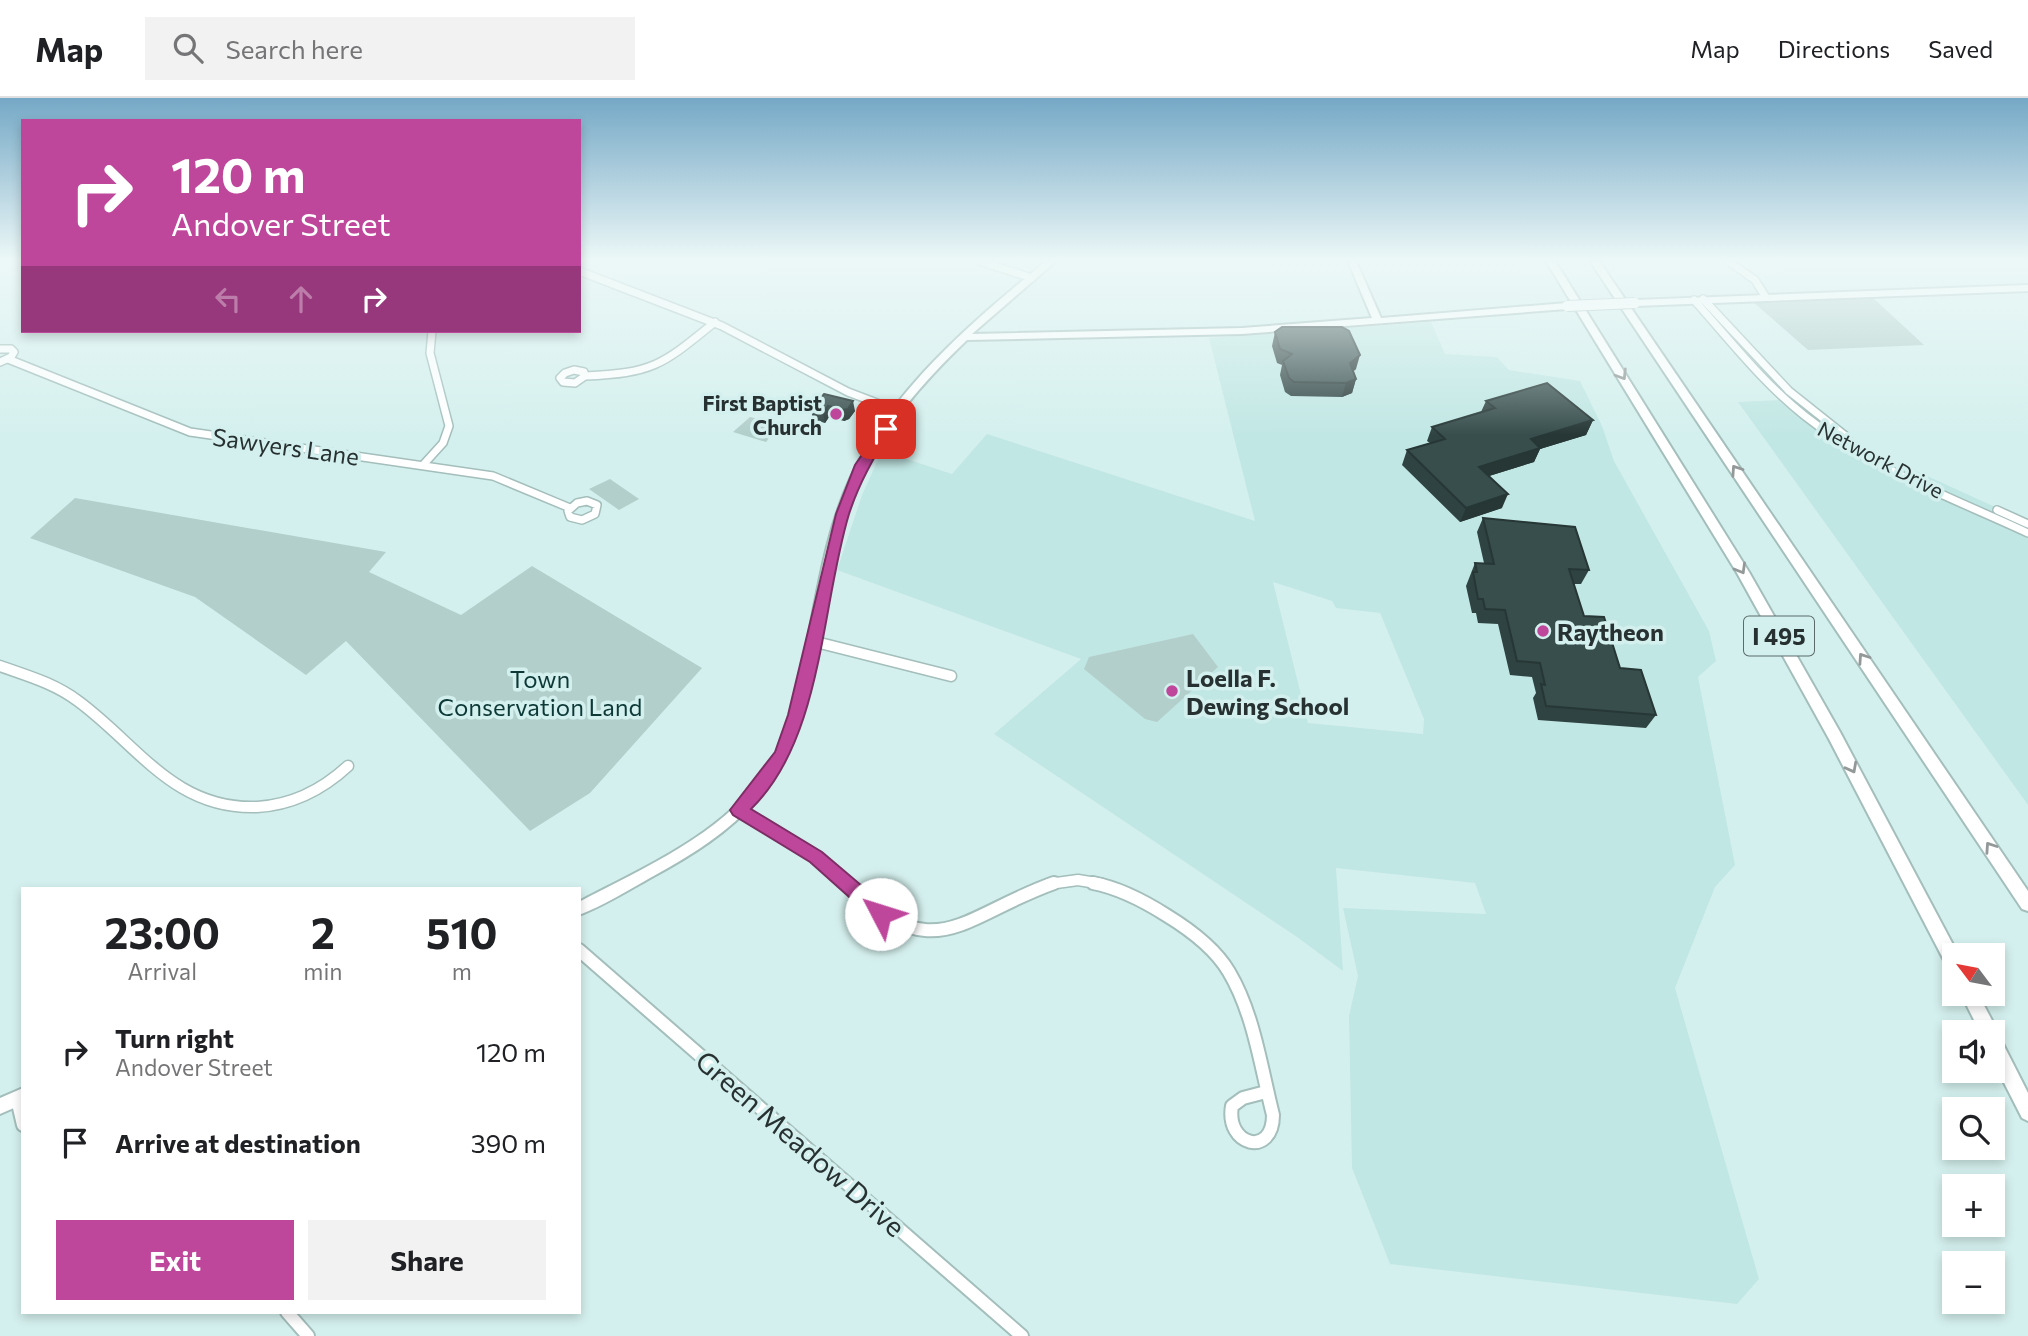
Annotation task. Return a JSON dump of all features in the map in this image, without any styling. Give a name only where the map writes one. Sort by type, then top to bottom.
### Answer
[{"type":"highway","name":"I 495","points":[[1586,319],[1743,572],[1835,736],[1944,943]]},
{"type":"highway","name":"I 495","points":[[1633,319],[2028,904]]},
{"type":"highway","points":[[2005,1066],[2028,1112]]},
{"type":"main road","points":[[581,908],[686,851],[753,796],[782,755],[796,715],[842,514],[862,465],[898,411],[963,337],[984,319]]},
{"type":"main road","points":[[963,337],[1242,331],[1394,319]]},
{"type":"main road","points":[[0,1106],[20,1098]]},
{"type":"street","points":[[706,319],[770,349],[871,405],[898,411]]},
{"type":"street","name":"Network Drive","points":[[1714,319],[1778,392],[1821,429],[1875,460],[2028,533]]},
{"type":"street","name":"Network Drive","points":[[1717,319],[1787,390],[1829,426],[1889,461],[2028,524]]},
{"type":"street","points":[[585,376],[629,373],[656,366],[715,322]]},
{"type":"street","points":[[424,465],[448,436],[449,426],[430,353],[432,333]]},
{"type":"street","name":"Sawyers Lane","points":[[0,349],[14,350],[14,354],[4,361]]},
{"type":"street","name":"Sawyers Lane","points":[[4,361],[190,432],[502,478],[570,508]]},
{"type":"street","points":[[812,641],[951,676]]},
{"type":"street","points":[[0,666],[50,683],[103,721],[182,791],[206,803],[232,808],[291,802],[323,788],[348,766]]},
{"type":"street","points":[[739,810],[816,857],[881,914],[916,929],[929,931],[953,926],[1060,881],[1090,880],[1124,890],[1188,931],[1212,951],[1228,970],[1242,1004],[1266,1092],[1274,1122],[1273,1129],[1264,1140],[1250,1142],[1242,1139],[1228,1120],[1231,1106],[1242,1098],[1266,1092]]},
{"type":"street","name":"Green Meadow Drive","points":[[581,952],[1022,1336]]},
{"type":"street","points":[[289,1314],[308,1336]]},
{"type":"shaded area","points":[[1431,322],[1445,354],[1497,357],[1509,370],[1580,381],[1602,426],[1614,461],[1709,631],[1716,661],[1698,677],[1735,865],[1715,887],[1675,988],[1759,1279],[1737,1304],[1390,1264],[1352,1168],[1349,1016],[1358,976],[1343,908],[1486,914],[1475,883],[1336,868],[1343,971],[1297,937],[994,734],[1081,659],[837,570],[862,495],[882,451],[952,474],[987,434],[1255,521],[1209,338]],"holes":[[[1273,582],[1332,601],[1336,608],[1380,613],[1424,719],[1423,734],[1308,723]]]},
{"type":"shaded area","points":[[1799,399],[1836,429],[1879,454],[2028,522],[2028,805],[1738,402]]},
{"type":"green space","points":[[1772,319],[1896,319],[1924,345],[1808,350]]},
{"type":"green space","points":[[750,417],[780,424],[766,442],[733,432]]},
{"type":"green space","points":[[610,479],[639,499],[619,510],[589,489]]},
{"type":"green space","name":"Town Conservation Land","points":[[75,498],[386,552],[369,572],[461,615],[532,566],[702,668],[590,793],[530,831],[346,641],[306,675],[195,597],[30,538]]},
{"type":"green space","points":[[1193,634],[1218,667],[1157,722],[1145,719],[1084,669],[1089,657]]},
{"type":"building","points":[[1282,327],[1342,327],[1349,331],[1360,355],[1350,363],[1356,379],[1346,383],[1294,382],[1289,378],[1283,361],[1292,354],[1280,349],[1275,332]]},
{"type":"building","points":[[1547,383],[1593,420],[1531,439],[1540,448],[1479,467],[1508,494],[1466,508],[1407,450],[1445,439],[1432,427],[1495,408],[1486,401]]},
{"type":"building","points":[[824,394],[853,401],[848,409],[843,410],[828,406],[823,412],[811,409]]},
{"type":"building","name":"Raytheon","points":[[1483,518],[1575,527],[1589,570],[1569,569],[1584,616],[1604,617],[1620,668],[1641,670],[1656,715],[1546,706],[1540,663],[1517,661],[1505,610],[1485,609],[1483,599],[1478,599],[1473,572],[1477,572],[1475,563],[1494,564]]},
{"type":"place","name":"First Baptist Church","points":[[836,414]]},
{"type":"place","name":"Raytheon","points":[[1543,631]]},
{"type":"place","name":"Loella F. Dewing School","points":[[1172,691]]},
{"type":"route","points":[[881,914],[816,857],[739,810],[753,796],[782,755],[796,715],[842,514],[862,465],[886,429]]}]
